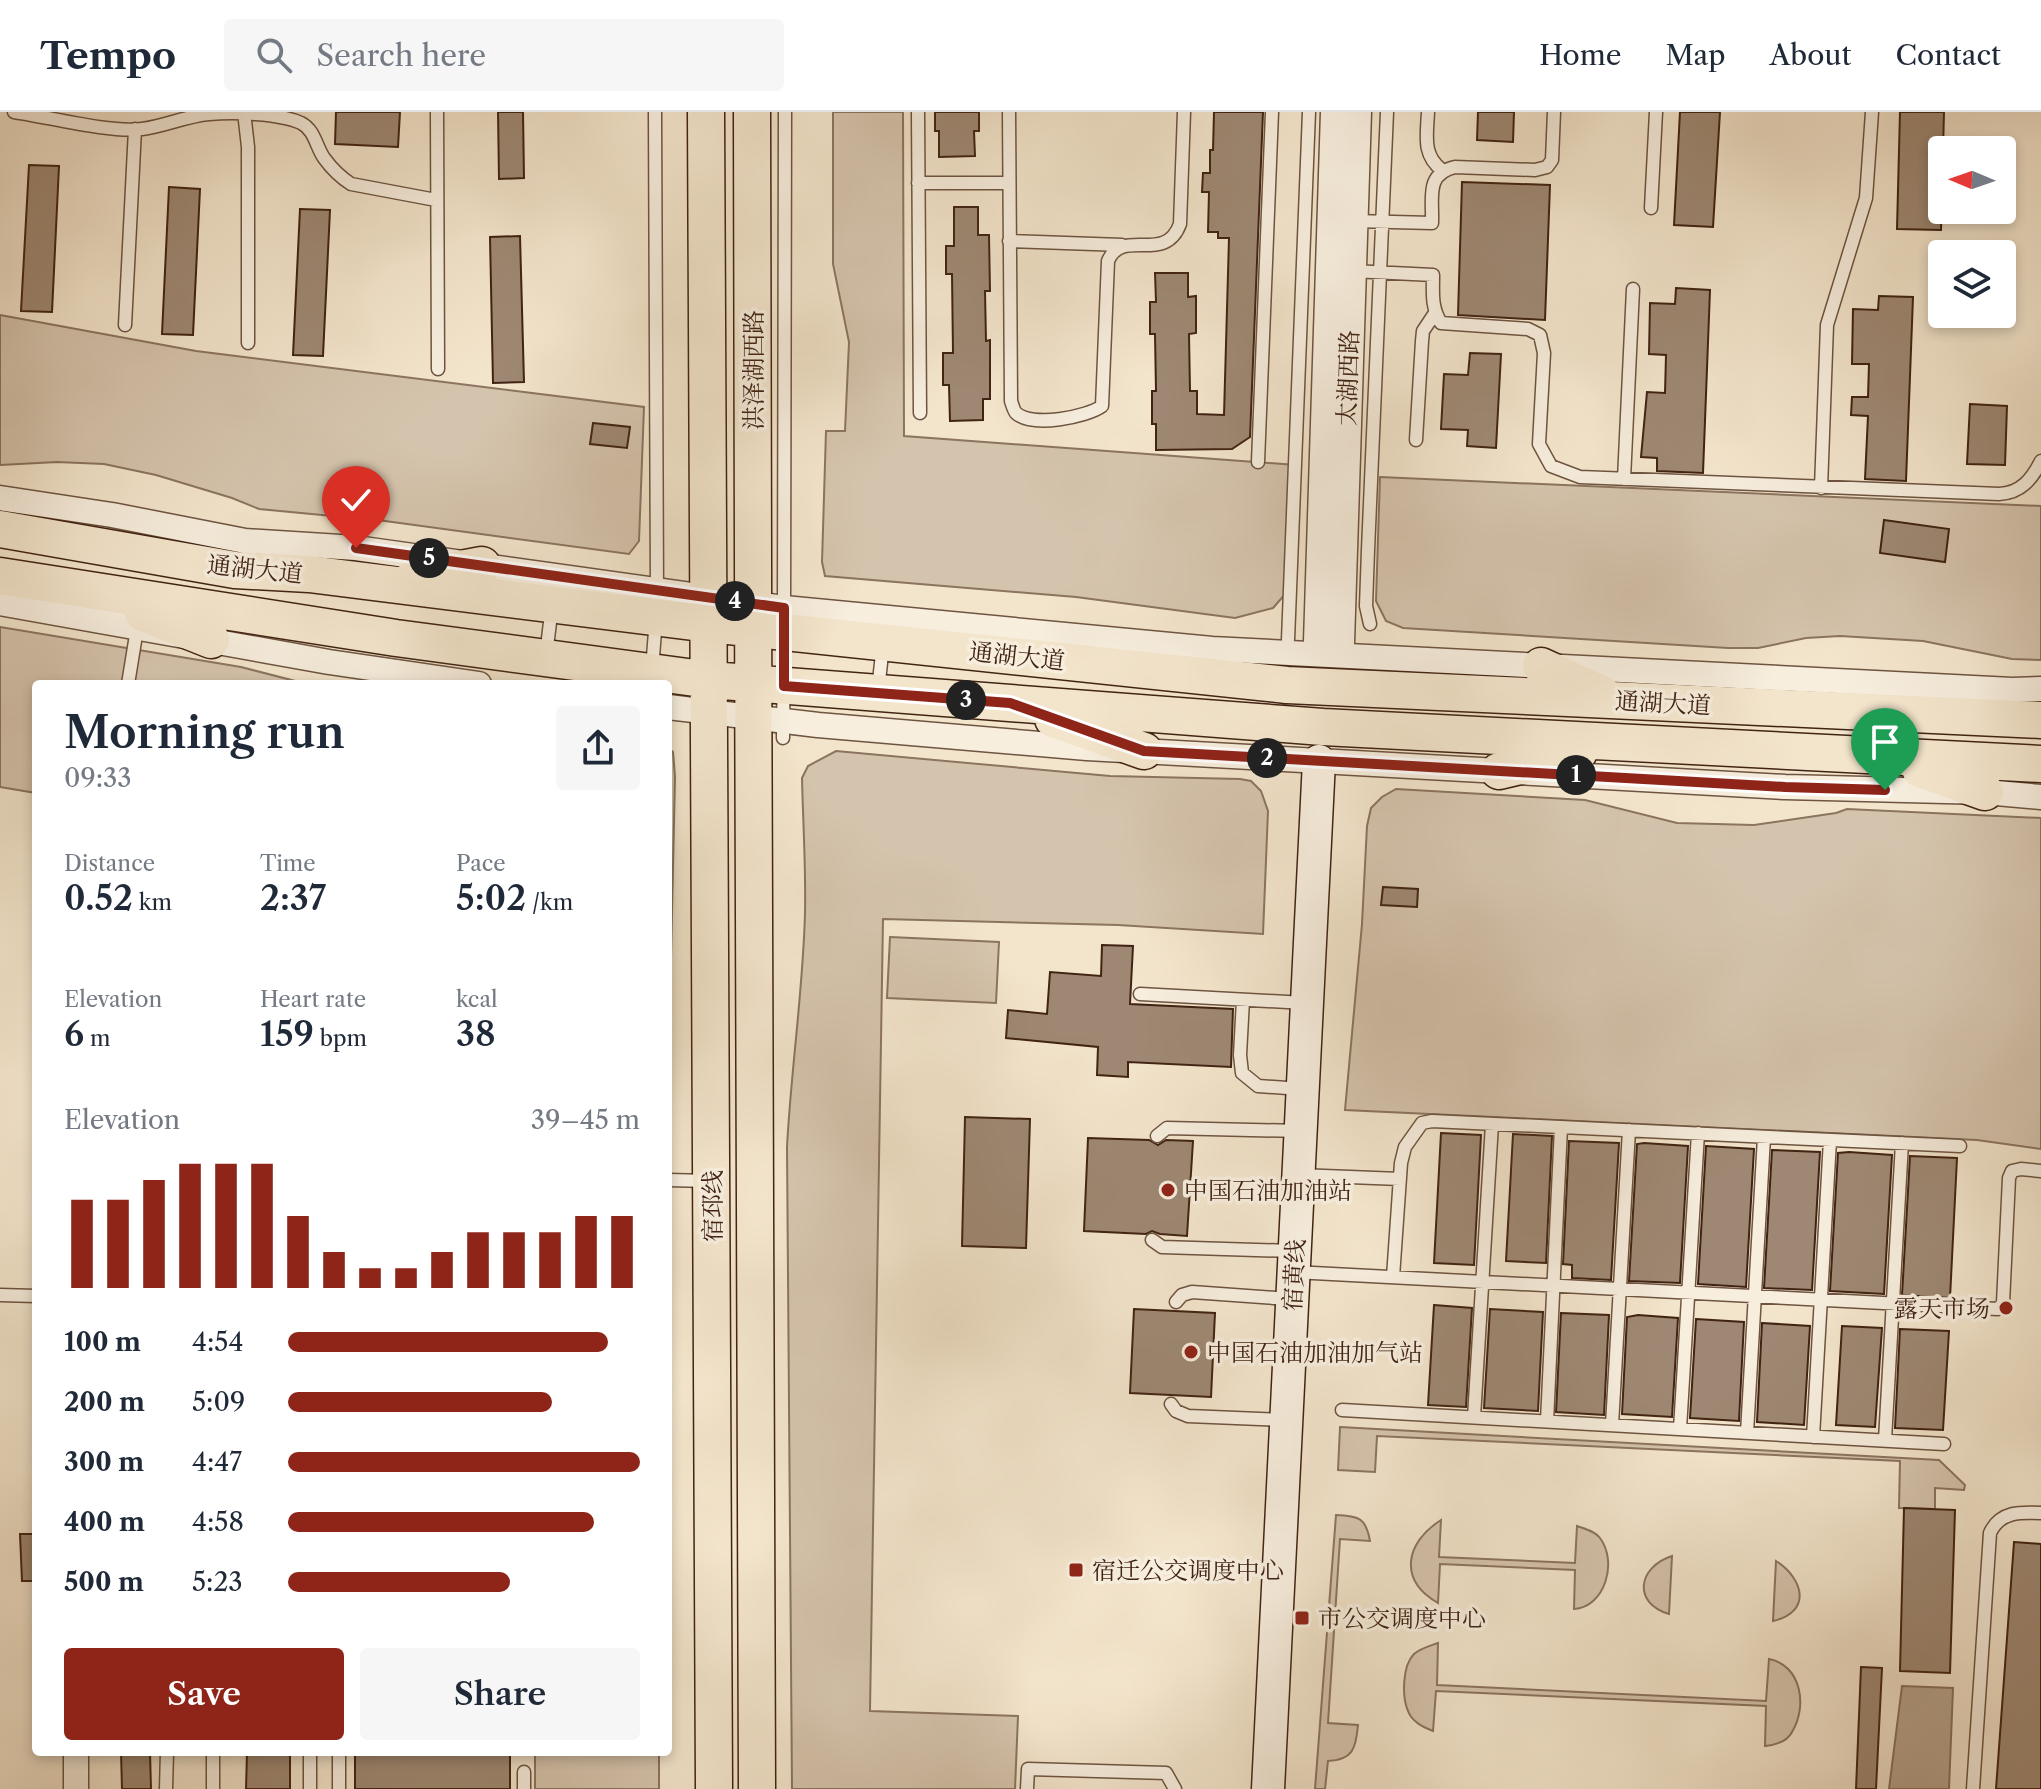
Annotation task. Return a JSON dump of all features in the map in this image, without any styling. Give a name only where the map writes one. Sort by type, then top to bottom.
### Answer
[{"type":"main road","name":"洪泽湖西路","points":[[706,112],[709,610]]},
{"type":"main road","name":"洪泽湖西路","points":[[752,112],[769,618]]},
{"type":"main road","name":"通湖大道","points":[[0,529],[235,570],[309,574],[552,604],[656,603],[769,618],[883,642],[1287,685],[2041,720]]},
{"type":"main road","points":[[385,584],[482,565]]},
{"type":"main road","name":"通湖大道","points":[[0,576],[545,659],[652,679]]},
{"type":"main road","points":[[86,590],[211,640]]},
{"type":"main road","name":"宿邳线","points":[[709,610],[714,1789]]},
{"type":"main road","name":"宿邳线","points":[[757,1789],[752,1127],[772,709],[769,618]]},
{"type":"main road","points":[[1541,666],[1618,701]]},
{"type":"main road","name":"通湖大道","points":[[672,685],[772,709],[878,693],[1010,703],[1321,744],[1620,742],[2041,764]]},
{"type":"main road","points":[[1010,703],[1144,751]]},
{"type":"main road","points":[[1499,771],[1620,742]]},
{"type":"main road","name":"宿黄线","points":[[1268,1789],[1321,744]]},
{"type":"main road","points":[[1880,755],[1985,792]]},
{"type":"street","name":"太湖西路","points":[[1335,112],[1329,642],[1352,271],[1357,112]]},
{"type":"street","points":[[0,498],[112,515],[245,541],[356,548],[482,565],[656,603]]},
{"type":"street","points":[[0,603],[329,662],[452,680]]},
{"type":"street","points":[[769,618],[1212,649],[2041,689]]},
{"type":"street","points":[[672,706],[710,696]]},
{"type":"street","points":[[772,709],[1144,751],[1321,744],[1499,771],[2041,797]]},
{"type":"street","points":[[76,1756],[76,1789]]},
{"type":"lane","points":[[14,112],[135,129],[208,114],[244,113],[288,119],[310,130],[323,156],[340,177],[351,184],[436,200]]},
{"type":"lane","points":[[437,112],[438,369]]},
{"type":"lane","points":[[652,679],[656,603],[655,112]]},
{"type":"lane","points":[[769,618],[785,112]]},
{"type":"lane","points":[[918,112],[920,413]]},
{"type":"lane","points":[[1009,112],[1011,401],[1015,412],[1023,416],[1053,419],[1077,417],[1102,406],[1108,261],[1111,252],[1124,245]]},
{"type":"lane","points":[[1009,241],[1152,246],[1164,243],[1177,234],[1180,224],[1184,112]]},
{"type":"lane","points":[[1258,462],[1272,112]]},
{"type":"lane","points":[[1288,640],[1309,112]]},
{"type":"lane","points":[[1370,624],[1366,606],[1387,112]]},
{"type":"lane","points":[[1428,112],[1428,150],[1431,162],[1442,170]]},
{"type":"lane","points":[[1353,221],[1432,223],[1435,176],[1442,170],[1455,167],[1535,170],[1547,167],[1552,160],[1554,112]]},
{"type":"lane","points":[[1651,208],[1656,112]]},
{"type":"lane","points":[[1821,488],[1827,325],[1866,198],[1872,112]]},
{"type":"lane","points":[[244,113],[248,147],[248,343]]},
{"type":"lane","points":[[125,325],[135,129]]},
{"type":"lane","points":[[918,183],[1009,183]]},
{"type":"lane","points":[[1352,271],[1433,275],[1432,301],[1441,323],[1528,329],[1540,335],[1544,353],[1539,444],[1551,466],[1580,477],[2012,493],[2028,481],[2041,461]]},
{"type":"lane","points":[[1624,479],[1633,289]]},
{"type":"lane","points":[[1416,440],[1423,331],[1435,313]]},
{"type":"lane","points":[[545,659],[552,604]]},
{"type":"lane","points":[[129,680],[136,635]]},
{"type":"lane","points":[[878,693],[883,642]]},
{"type":"lane","points":[[1140,994],[1308,1004]]},
{"type":"lane","points":[[1243,1000],[1242,1073],[1258,1086],[1304,1089]]},
{"type":"lane","points":[[1393,1277],[1405,1147],[1422,1123],[1432,1121],[1960,1146]]},
{"type":"lane","points":[[1474,1417],[1492,1124]]},
{"type":"lane","points":[[1547,1421],[1561,1127]]},
{"type":"lane","points":[[1157,1136],[1167,1128],[1302,1131]]},
{"type":"lane","points":[[1612,1425],[1629,1130]]},
{"type":"lane","points":[[1680,1429],[1698,1133]]},
{"type":"lane","points":[[1747,1433],[1764,1137]]},
{"type":"lane","points":[[1813,1437],[1830,1140]]},
{"type":"lane","points":[[1885,1440],[1902,1143]]},
{"type":"lane","points":[[1152,1240],[1162,1247],[1294,1274],[1998,1309],[2003,1303],[2009,1178],[2012,1171],[2021,1169],[2041,1171]]},
{"type":"lane","points":[[1299,1175],[1400,1179]]},
{"type":"lane","points":[[672,1180],[712,1181]]},
{"type":"lane","points":[[1176,1302],[1182,1295],[1192,1292],[1294,1274]]},
{"type":"lane","points":[[0,1295],[32,1296]]},
{"type":"lane","points":[[1171,1404],[1176,1411],[1188,1416],[1287,1420]]},
{"type":"lane","points":[[1342,1410],[1944,1444]]},
{"type":"lane","points":[[1973,1789],[1990,1533],[1993,1526],[2007,1515],[2041,1513]]},
{"type":"lane","points":[[166,1789],[167,1756]]},
{"type":"lane","points":[[213,1756],[213,1789]]},
{"type":"lane","points":[[310,1756],[310,1789]]},
{"type":"lane","points":[[339,1756],[339,1789]]},
{"type":"lane","points":[[1027,1789],[1028,1769],[1166,1773],[1175,1789]]},
{"type":"lane","points":[[524,1772],[524,1789]]},
{"type":"shaded area","points":[[833,112],[903,112],[904,436],[1296,465],[1287,592],[1273,608],[1235,618],[1076,597],[825,576],[822,562],[826,431],[845,431],[849,342],[833,264]]},
{"type":"shaded area","points":[[0,315],[196,351],[644,407],[639,541],[629,554],[385,521],[259,509],[156,475],[104,464],[57,462],[0,465]]},
{"type":"shaded area","points":[[1380,477],[2041,506],[2041,660],[2012,659],[1923,641],[1840,636],[1806,638],[1758,648],[1728,648],[1403,628],[1386,621],[1376,601]]},
{"type":"shaded area","points":[[0,627],[241,667],[291,680],[32,680],[32,792],[0,787]]},
{"type":"shaded area","points":[[672,751],[675,777],[672,912]]},
{"type":"shaded area","points":[[836,751],[1110,776],[1240,779],[1251,781],[1261,791],[1268,811],[1263,934],[1118,925],[883,919],[870,1711],[1018,1716],[1015,1789],[792,1789],[787,1147],[804,943],[802,778],[808,766]]},
{"type":"shaded area","points":[[1396,789],[1585,800],[1677,823],[1754,825],[1847,809],[2041,818],[2041,1149],[1977,1140],[1345,1110],[1362,924],[1367,826],[1371,808]]},
{"type":"shaded area","points":[[890,937],[999,942],[996,1003],[887,998]]},
{"type":"shaded area","points":[[1340,1427],[1939,1460],[1965,1485],[1964,1490],[1935,1488],[1935,1509],[1899,1508],[1900,1461],[1377,1436],[1375,1472],[1338,1470]]},
{"type":"shaded area","points":[[1336,1515],[1360,1519],[1370,1541],[1340,1539],[1328,1723],[1358,1725],[1352,1751],[1343,1758],[1328,1761],[1325,1789],[1315,1789]]},
{"type":"shaded area","points":[[1441,1520],[1439,1557],[1575,1563],[1577,1526],[1593,1532],[1605,1548],[1608,1559],[1601,1592],[1585,1606],[1574,1609],[1575,1570],[1440,1564],[1438,1603],[1417,1584],[1411,1562],[1420,1539]]},
{"type":"shaded area","points":[[1672,1556],[1669,1614],[1649,1602],[1644,1585],[1652,1568]]},
{"type":"shaded area","points":[[1776,1561],[1793,1577],[1800,1594],[1794,1610],[1773,1621]]},
{"type":"shaded area","points":[[1438,1643],[1437,1685],[1766,1701],[1769,1659],[1780,1663],[1795,1678],[1800,1710],[1787,1738],[1765,1746],[1766,1706],[1436,1691],[1433,1731],[1418,1724],[1410,1715],[1404,1682],[1407,1666],[1414,1654]]},
{"type":"shaded area","points":[[1902,1686],[1953,1688],[1949,1789],[1889,1789]]},
{"type":"shaded area","points":[[535,1756],[659,1756],[659,1789],[535,1789]]},
{"type":"building","points":[[336,112],[400,112],[398,147],[335,144]]},
{"type":"building","points":[[498,112],[523,112],[524,178],[499,179]]},
{"type":"building","points":[[935,112],[979,112],[979,131],[974,131],[975,156],[939,157]]},
{"type":"building","points":[[1214,112],[1263,112],[1250,437],[1232,449],[1156,450],[1156,424],[1152,424],[1152,391],[1156,391],[1155,334],[1150,334],[1150,302],[1156,302],[1155,273],[1188,273],[1188,297],[1196,296],[1196,333],[1189,334],[1190,391],[1197,391],[1197,414],[1224,415],[1229,238],[1218,238],[1218,232],[1208,232],[1209,192],[1202,192],[1203,173],[1210,173]]},
{"type":"building","points":[[1478,112],[1514,112],[1513,142],[1477,140]]},
{"type":"building","points":[[1680,112],[1720,112],[1713,227],[1674,225]]},
{"type":"building","points":[[1900,112],[1944,112],[1943,136],[1928,136],[1928,224],[1941,224],[1941,230],[1897,229]]},
{"type":"building","points":[[29,165],[59,166],[52,312],[21,311]]},
{"type":"building","points":[[1462,182],[1550,185],[1545,320],[1458,315]]},
{"type":"building","points":[[169,187],[200,189],[193,335],[162,334]]},
{"type":"building","points":[[954,207],[978,207],[978,235],[989,235],[990,291],[985,291],[986,341],[990,340],[990,399],[983,399],[983,420],[950,421],[949,385],[943,385],[943,353],[953,353],[952,274],[946,274],[946,246],[954,246]]},
{"type":"building","points":[[300,209],[330,210],[323,356],[293,355]]},
{"type":"building","points":[[520,236],[524,382],[493,383],[490,237]]},
{"type":"building","points":[[1676,288],[1710,290],[1703,473],[1657,471],[1657,458],[1641,457],[1647,392],[1665,393],[1666,355],[1649,354],[1650,303],[1675,304]]},
{"type":"building","points":[[1879,296],[1913,297],[1906,481],[1865,479],[1868,416],[1851,415],[1852,397],[1868,397],[1869,364],[1852,364],[1853,309],[1878,310]]},
{"type":"building","points":[[1470,353],[1501,354],[1496,448],[1467,446],[1468,430],[1441,429],[1444,374],[1468,375]]},
{"type":"building","points":[[1970,404],[2007,406],[2005,465],[1967,464]]},
{"type":"building","points":[[593,423],[630,427],[627,448],[590,444]]},
{"type":"building","points":[[1884,520],[1949,529],[1945,562],[1880,553]]},
{"type":"building","points":[[1383,887],[1418,889],[1417,907],[1381,905]]},
{"type":"building","points":[[1102,945],[1133,946],[1130,1004],[1233,1009],[1231,1067],[1128,1062],[1128,1077],[1097,1075],[1098,1047],[1006,1038],[1008,1010],[1047,1014],[1050,972],[1101,976]]},
{"type":"building","points":[[965,1117],[1030,1119],[1026,1248],[962,1246]]},
{"type":"building","points":[[1441,1133],[1481,1135],[1474,1265],[1434,1263]]},
{"type":"building","points":[[1513,1134],[1552,1136],[1546,1263],[1506,1261]]},
{"type":"building","points":[[1088,1138],[1149,1140],[1158,1145],[1166,1140],[1193,1141],[1187,1236],[1152,1231],[1146,1234],[1084,1231]]},
{"type":"building","points":[[1569,1141],[1619,1143],[1611,1280],[1572,1278],[1572,1265],[1563,1264]]},
{"type":"building","points":[[1637,1144],[1688,1146],[1680,1283],[1629,1281]]},
{"type":"building","points":[[1706,1146],[1754,1149],[1746,1287],[1698,1284]]},
{"type":"building","points":[[1772,1150],[1820,1152],[1812,1290],[1764,1288]]},
{"type":"building","points":[[1838,1153],[1892,1155],[1884,1294],[1830,1291]]},
{"type":"building","points":[[1910,1156],[1957,1158],[1950,1298],[1902,1295]]},
{"type":"building","points":[[1434,1305],[1472,1308],[1466,1407],[1428,1405]]},
{"type":"building","points":[[1134,1309],[1215,1313],[1211,1397],[1130,1393]]},
{"type":"building","points":[[1490,1309],[1543,1312],[1538,1411],[1484,1408]]},
{"type":"building","points":[[1561,1313],[1609,1315],[1604,1415],[1556,1412]]},
{"type":"building","points":[[1627,1317],[1678,1318],[1672,1417],[1622,1414]]},
{"type":"building","points":[[1696,1319],[1744,1322],[1739,1421],[1690,1418]]},
{"type":"building","points":[[1762,1323],[1810,1326],[1804,1425],[1757,1422]]},
{"type":"building","points":[[1842,1326],[1882,1328],[1875,1427],[1836,1425]]},
{"type":"building","points":[[1900,1329],[1949,1331],[1943,1430],[1895,1428]]},
{"type":"building","points":[[1904,1508],[1955,1510],[1950,1673],[1900,1671]]},
{"type":"building","points":[[20,1534],[32,1534],[32,1581],[22,1581]]},
{"type":"building","points":[[2014,1542],[2041,1544],[2041,1789],[1996,1789]]},
{"type":"building","points":[[1861,1667],[1882,1668],[1876,1789],[1856,1789]]},
{"type":"building","points":[[121,1756],[150,1756],[151,1789],[122,1789]]},
{"type":"building","points":[[247,1756],[290,1756],[290,1789],[246,1789]]},
{"type":"building","points":[[355,1756],[510,1756],[510,1789],[355,1789]]},
{"type":"place","name":"中国石油加油站","points":[[1168,1190]]},
{"type":"place","name":"露天市场","points":[[2006,1308]]},
{"type":"place","name":"中国石油加油加气站","points":[[1191,1352]]},
{"type":"place","name":"宿迁公交调度中心","points":[[1076,1570]]},
{"type":"place","name":"市公交调度中心","points":[[1302,1618]]},
{"type":"route","points":[[356,548],[784,608],[784,686],[1010,703],[1144,751],[1885,790]]}]
